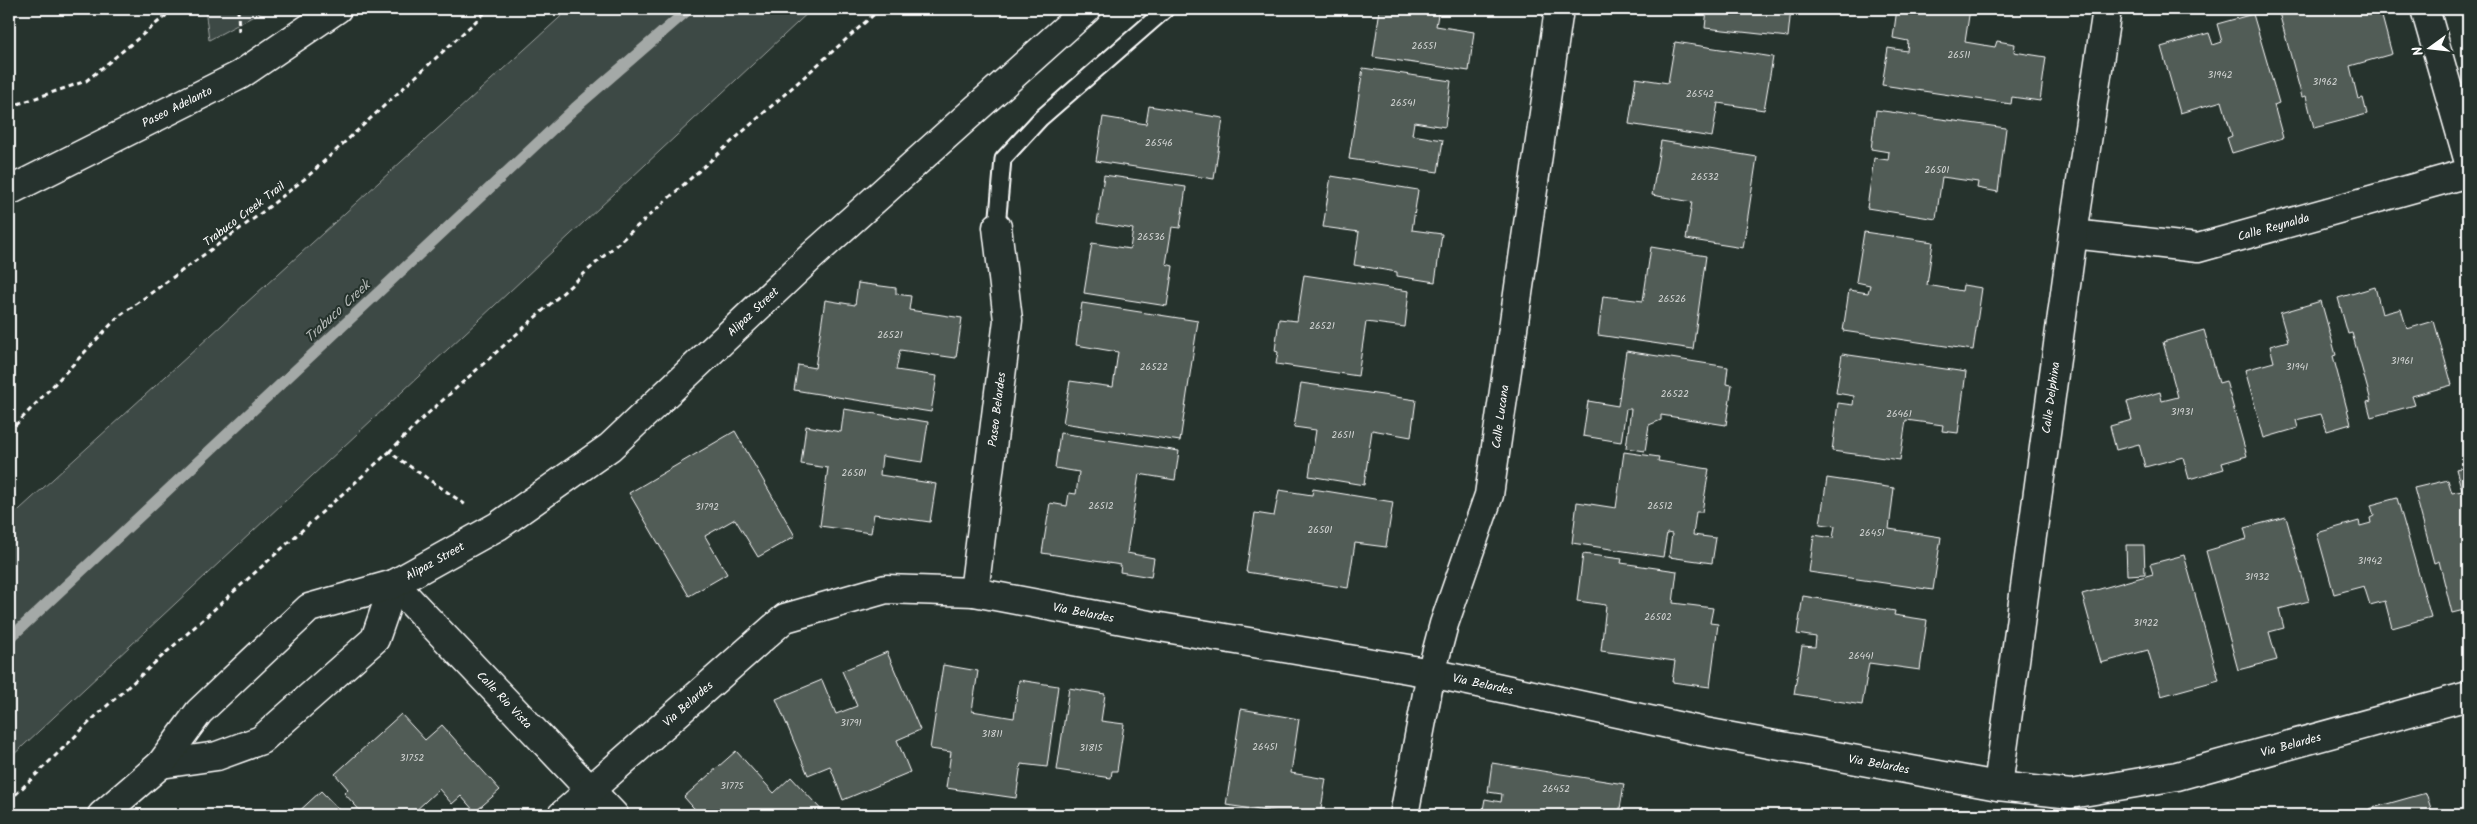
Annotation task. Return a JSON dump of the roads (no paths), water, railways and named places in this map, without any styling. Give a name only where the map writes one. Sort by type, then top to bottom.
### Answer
[{"type":"street","name":"Paseo Adelanto","points":[[9,191],[240,75],[337,9]]},
{"type":"street","name":"Alipaz Street","points":[[102,815],[161,764],[199,712],[309,608],[394,584],[498,526],[610,446],[814,255],[1087,9]]},
{"type":"street","name":"Calle Lucana","points":[[1404,815],[1431,673],[1444,624],[1489,495],[1559,9]]},
{"type":"street","name":"Calle Delphina","points":[[1998,786],[2073,234],[2107,9]]},
{"type":"street","points":[[2425,9],[2468,159]]},
{"type":"street","name":"Calle Reynalda","points":[[2073,234],[2198,248],[2468,173]]},
{"type":"street","name":"Paseo Belardes","points":[[974,592],[1008,320],[997,227]]},
{"type":"street","name":"Alipaz Street","points":[[161,764],[217,756],[261,740],[375,639],[394,584]]},
{"type":"street","name":"Calle Rio Vista","points":[[394,584],[614,815]]},
{"type":"street","name":"Via Belardes","points":[[562,815],[786,618],[886,589],[974,592],[1160,627],[1431,673],[1705,732],[1998,786],[2071,794],[2178,776],[2468,696]]},
{"type":"lane","points":[[997,227],[1002,159],[1040,118],[1166,9]]},
{"type":"waterway","name":"Trabuco Creek","points":[[9,639],[575,108],[689,9]]}]
